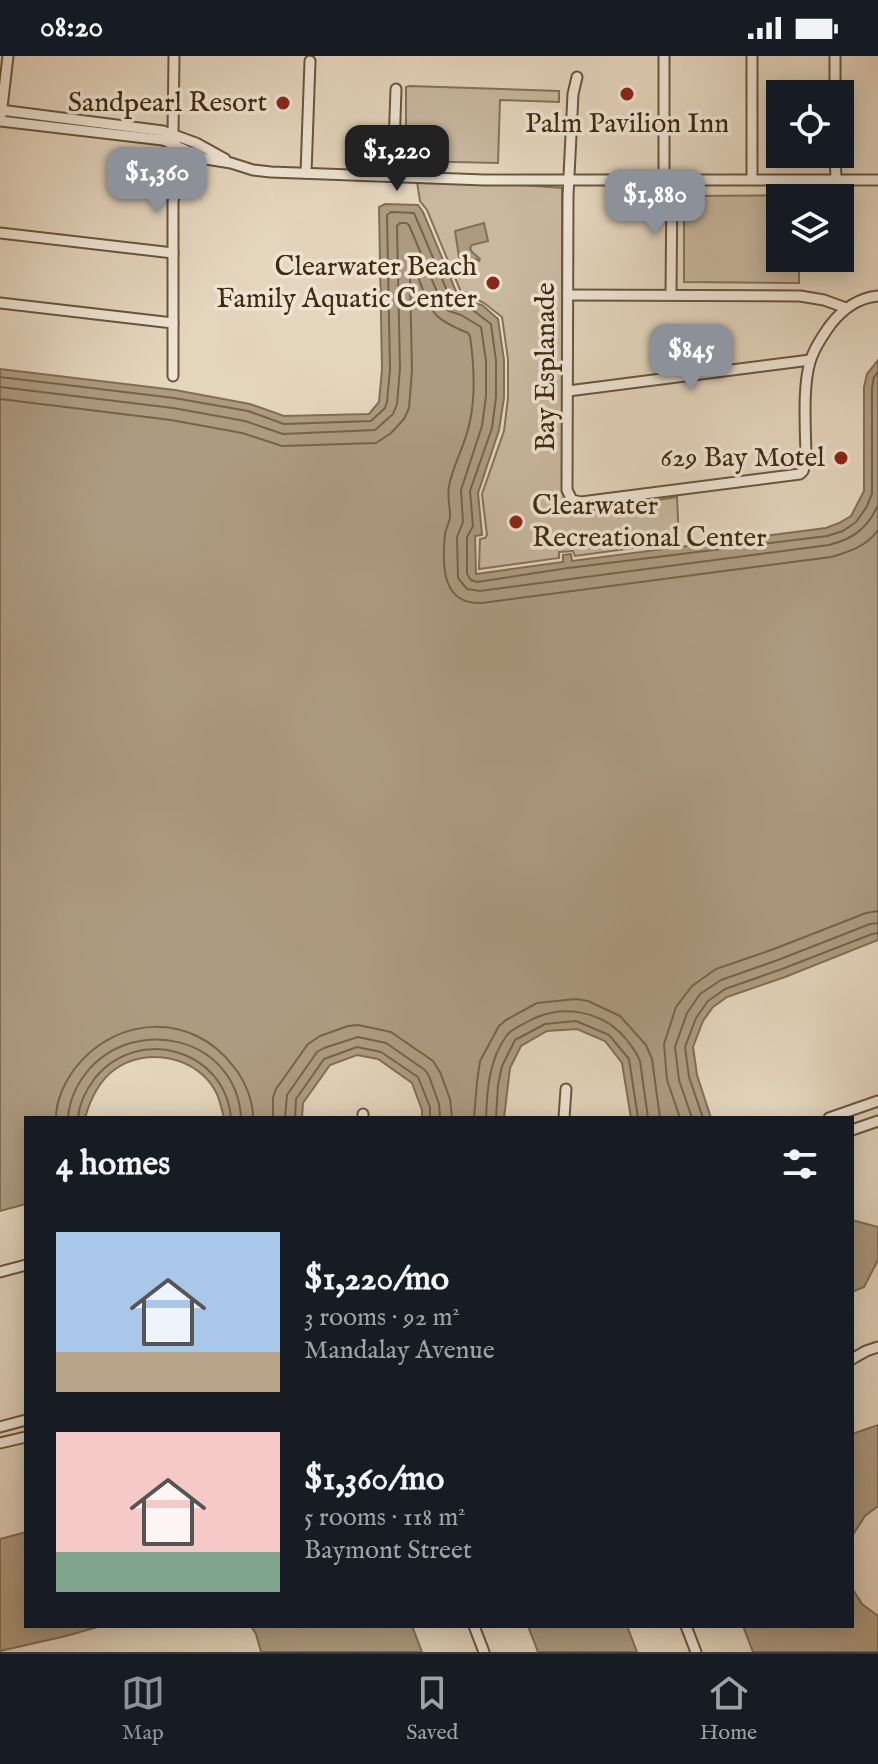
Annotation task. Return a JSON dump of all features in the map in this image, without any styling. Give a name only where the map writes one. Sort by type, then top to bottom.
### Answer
[{"type":"street","points":[[0,116],[8,56]]},
{"type":"street","points":[[173,376],[173,202],[177,145],[173,133],[174,56]]},
{"type":"street","points":[[664,56],[671,295]]},
{"type":"street","points":[[752,56],[752,179]]},
{"type":"street","points":[[835,56],[835,80]]},
{"type":"street","points":[[306,173],[310,61]]},
{"type":"street","name":"Bay Esplanade","points":[[577,77],[573,94],[569,180],[567,490],[572,500],[581,502],[800,474],[805,467],[806,389],[810,360],[826,330],[846,308]]},
{"type":"street","points":[[393,176],[396,89]]},
{"type":"street","points":[[0,116],[173,133],[231,163]]},
{"type":"street","points":[[0,116],[152,138],[177,145],[206,159],[253,170],[484,180],[878,180]]},
{"type":"street","points":[[836,168],[836,179]]},
{"type":"street","points":[[0,233],[173,253]]},
{"type":"street","points":[[568,295],[800,296],[846,308],[868,297],[878,296]]},
{"type":"street","points":[[0,303],[173,323]]},
{"type":"street","points":[[568,391],[810,360]]},
{"type":"street","points":[[564,1116],[566,1089]]},
{"type":"street","points":[[835,1116],[878,1101]]},
{"type":"street","points":[[854,1129],[878,1121]]},
{"type":"street","points":[[0,1272],[24,1266]]},
{"type":"street","points":[[854,1358],[878,1347]]},
{"type":"street","points":[[0,1427],[24,1421]]},
{"type":"street","points":[[0,1443],[24,1437]]},
{"type":"street","points":[[475,1628],[484,1652]]},
{"type":"street","points":[[687,1628],[696,1652]]},
{"type":"shaded area","points":[[406,87],[559,91],[559,102],[500,100],[498,163],[408,161]]},
{"type":"shaded area","points":[[417,182],[562,188],[562,490],[569,503],[569,514],[677,497],[679,542],[575,556],[573,551],[559,552],[559,558],[479,569],[480,539],[487,535],[482,494],[504,431],[508,398],[508,359],[502,317],[478,300],[476,294],[461,292],[427,210],[420,201]]},
{"type":"shaded area","points":[[766,195],[766,272],[799,272],[799,283],[684,282],[684,196]]},
{"type":"water","points":[[385,204],[418,205],[458,296],[473,297],[474,303],[482,305],[498,319],[504,360],[504,398],[499,430],[478,493],[482,535],[475,536],[476,574],[563,562],[563,555],[571,554],[572,561],[826,528],[839,523],[851,516],[864,491],[864,387],[867,374],[878,360],[878,940],[727,997],[713,1007],[703,1021],[693,1047],[697,1075],[710,1116],[631,1116],[622,1063],[605,1041],[577,1029],[547,1031],[521,1046],[510,1068],[504,1116],[422,1116],[412,1083],[378,1059],[357,1055],[330,1065],[303,1103],[302,1116],[223,1116],[217,1094],[198,1071],[171,1059],[141,1058],[114,1070],[103,1080],[86,1116],[24,1116],[24,1205],[0,1211],[0,369],[175,390],[250,404],[284,416],[369,414],[379,402],[382,369],[379,207]]},
{"type":"water","points":[[484,223],[488,241],[470,248],[479,261],[462,260],[455,231]]},
{"type":"water","points":[[854,1221],[878,1227],[878,1260],[864,1287],[854,1291]]},
{"type":"water","points":[[878,1425],[878,1506],[865,1516],[854,1533],[854,1433]]},
{"type":"water","points":[[24,1533],[24,1628],[94,1628],[0,1651],[0,1539]]},
{"type":"water","points":[[854,1591],[862,1604],[878,1616],[878,1652],[753,1652],[744,1628],[854,1628]]},
{"type":"water","points":[[252,1628],[413,1628],[422,1652],[261,1652]]},
{"type":"water","points":[[529,1628],[628,1628],[637,1652],[538,1652]]},
{"type":"place","name":"Palm Pavilion Inn","points":[[627,94]]},
{"type":"place","name":"Sandpearl Resort","points":[[283,103]]},
{"type":"place","name":"Clearwater Beach Family Aquatic Center","points":[[493,283]]},
{"type":"place","name":"629 Bay Motel","points":[[841,458]]},
{"type":"place","name":"Clearwater Recreational Center","points":[[516,522]]}]
